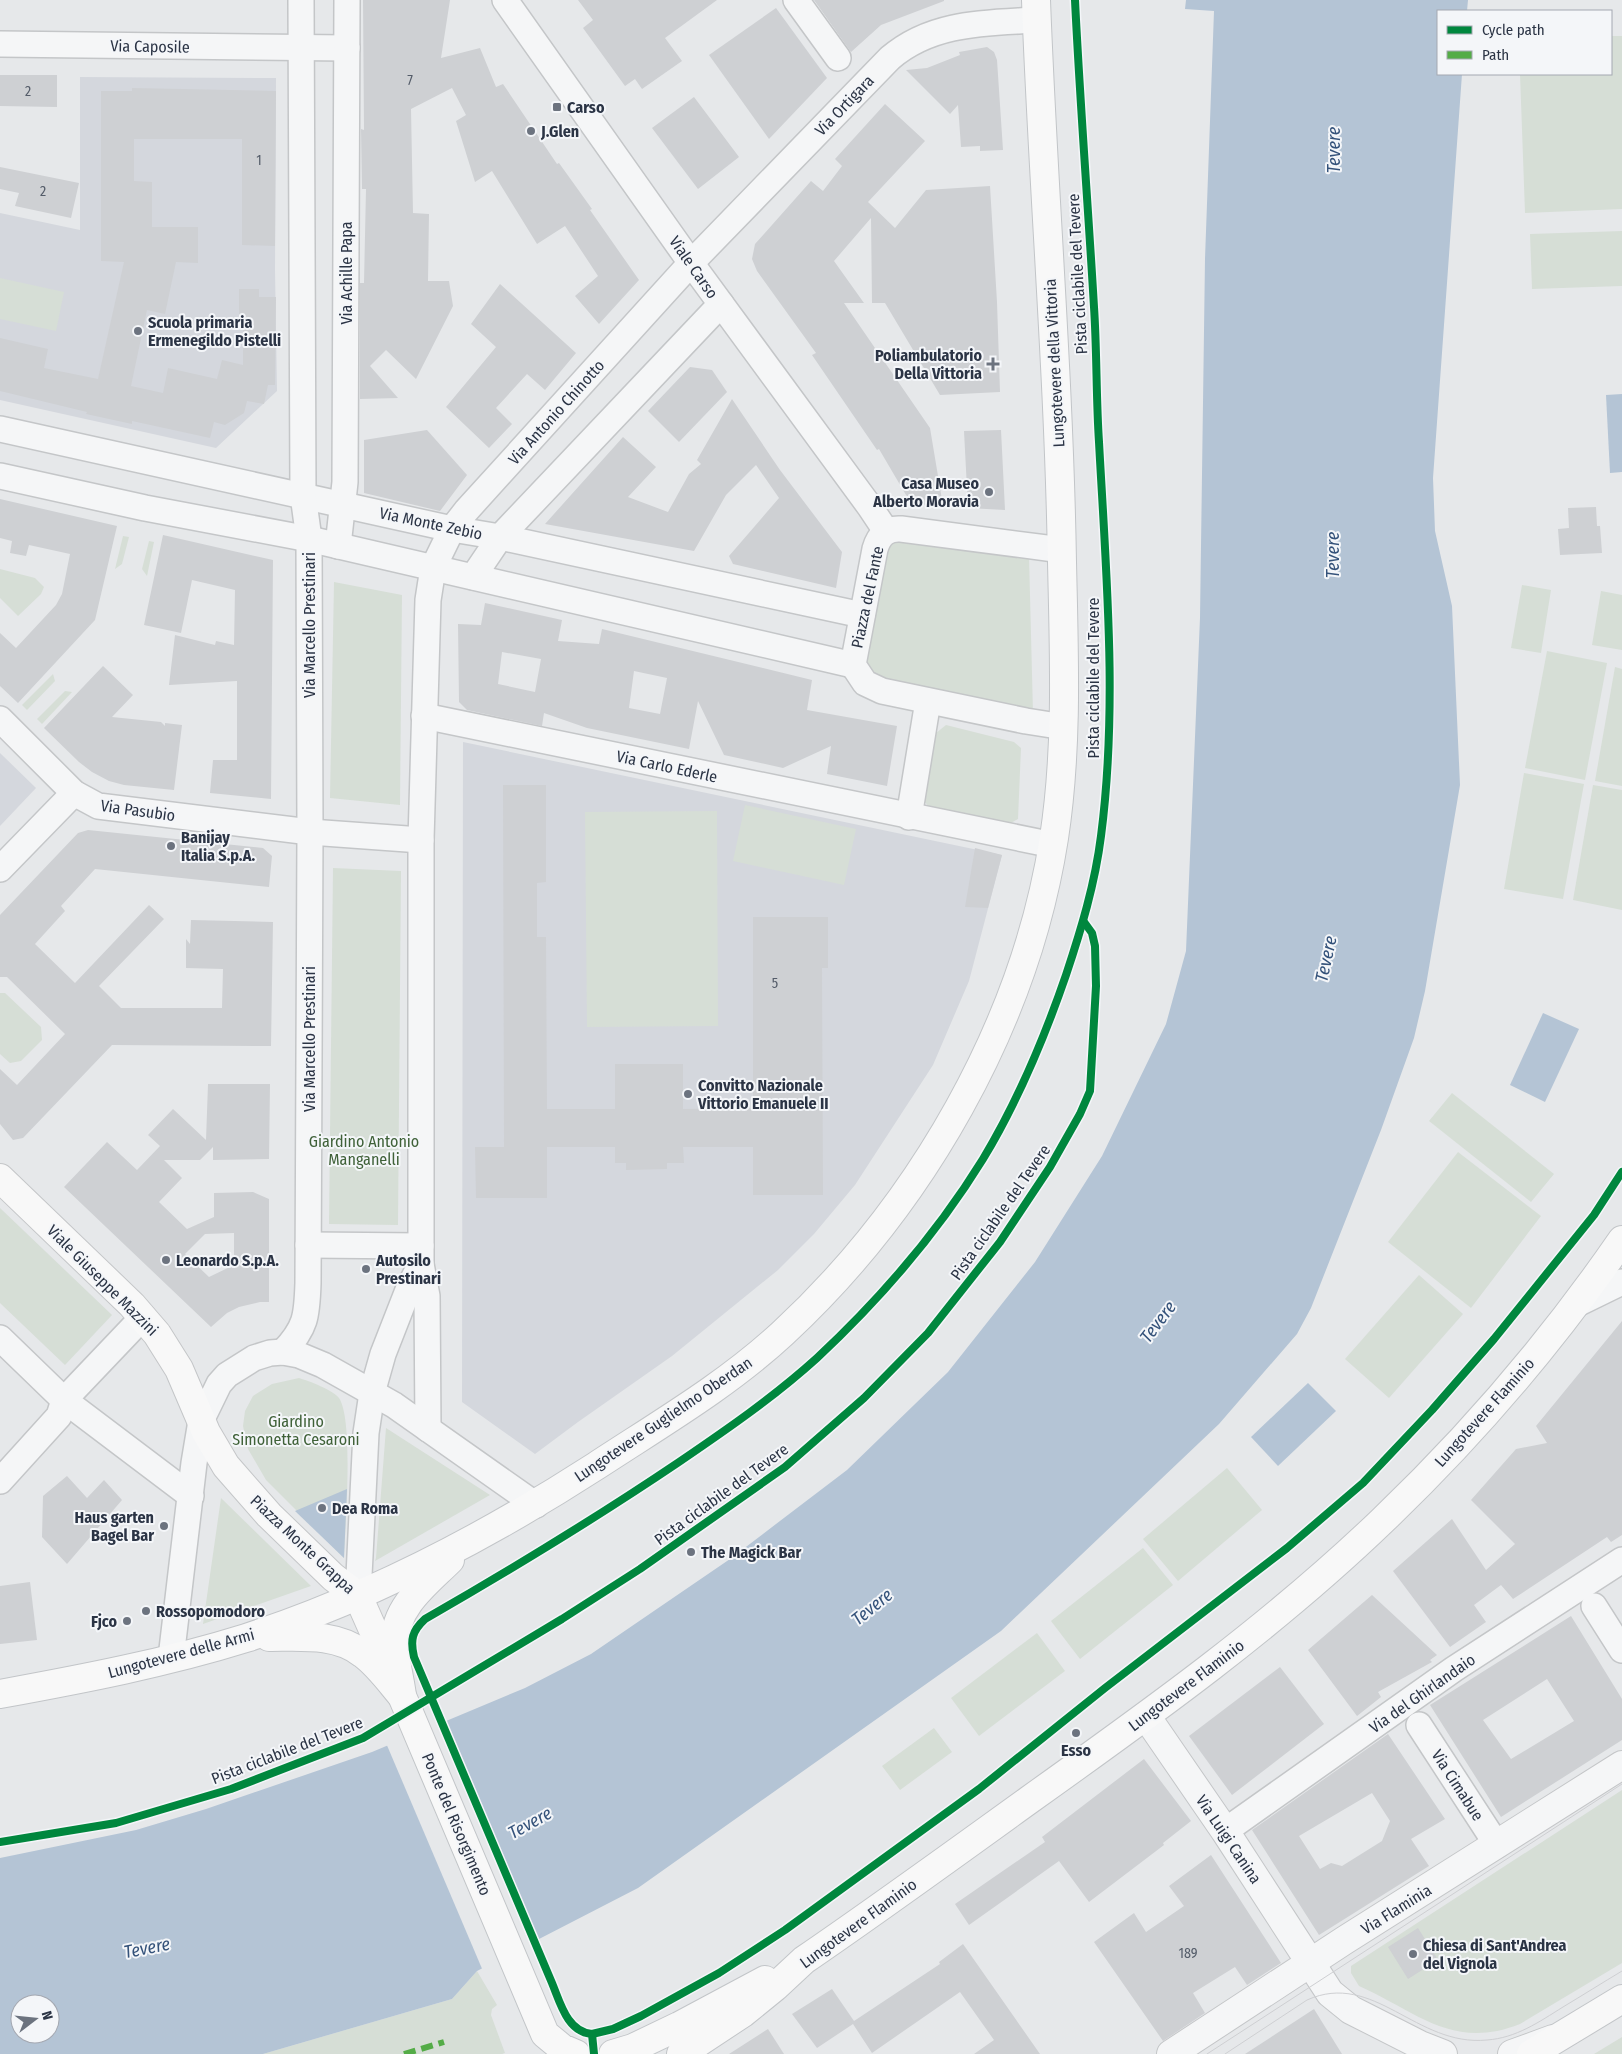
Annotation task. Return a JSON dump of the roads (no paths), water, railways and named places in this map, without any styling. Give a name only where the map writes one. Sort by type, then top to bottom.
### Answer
[{"type":"main road","name":"Lungotevere della Vittoria","points":[[1036,10],[1062,550],[1064,727]]},
{"type":"main road","name":"Lungotevere Guglielmo Oberdan","points":[[358,1596],[469,1542],[536,1505],[725,1380],[781,1334],[846,1269],[903,1197],[947,1128],[982,1066],[1001,1023],[1029,944],[1043,894],[1053,846],[1060,792],[1064,727]]},
{"type":"main road","name":"Viale Giuseppe Mazzini","points":[[0,1178],[143,1317],[172,1357],[202,1421]]},
{"type":"main road","name":"Lungotevere Flaminio","points":[[681,2054],[743,2013],[804,1960],[1146,1716],[1267,1622],[1382,1521],[1469,1431],[1575,1306],[1622,1240]]},
{"type":"main road","name":"Piazza Monte Grappa","points":[[202,1421],[221,1458],[243,1487],[333,1577],[358,1596]]},
{"type":"main road","points":[[402,1696],[394,1643],[399,1620],[415,1595],[469,1542]]},
{"type":"main road","name":"Lungotevere delle Armi","points":[[0,1694],[171,1658],[248,1637],[358,1596]]},
{"type":"main road","name":"Ponte del Risorgimento","points":[[358,1596],[528,1994],[546,2047]]},
{"type":"main road","points":[[248,1637],[314,1638],[342,1643],[362,1654],[402,1696]]},
{"type":"main road","points":[[614,2054],[633,2048],[678,2026],[804,1960]]},
{"type":"main road","points":[[1531,2054],[1622,1999]]},
{"type":"main road","points":[[546,2047],[562,2048],[576,2054]]},
{"type":"street","points":[[301,0],[302,495],[308,539]]},
{"type":"street","name":"Via Achille Papa","points":[[338,546],[345,472],[346,0]]},
{"type":"street","name":"Viale Carso","points":[[505,0],[691,264],[886,531]]},
{"type":"street","points":[[796,0],[838,58]]},
{"type":"street","name":"Via Ortigara","points":[[691,264],[898,51],[923,37],[951,28],[1036,10]]},
{"type":"street","name":"Via Caposile","points":[[0,44],[347,48]]},
{"type":"street","name":"Via Antonio Chinotto","points":[[433,568],[452,529],[466,511],[691,264]]},
{"type":"street","points":[[473,577],[500,537],[721,304]]},
{"type":"street","name":"Via Monte Zebio","points":[[0,429],[452,529],[500,537],[862,615]]},
{"type":"street","points":[[0,476],[145,508],[308,539],[852,665]]},
{"type":"street","name":"Piazza del Fante","points":[[1062,550],[902,529],[886,531],[877,542],[875,549],[852,665],[858,676],[870,686],[882,691],[1064,727]]},
{"type":"street","name":"Via Marcello Prestinari","points":[[283,1352],[299,1334],[304,1323],[307,1294],[310,832],[308,539]]},
{"type":"street","points":[[428,1429],[427,1296],[421,1255],[421,840],[428,600],[433,568]]},
{"type":"street","points":[[928,701],[909,817],[1053,846]]},
{"type":"street","name":"Via Carlo Ederle","points":[[424,716],[909,817]]},
{"type":"street","name":"Via Pasubio","points":[[0,719],[74,793],[98,806],[310,832]]},
{"type":"street","points":[[0,869],[74,793]]},
{"type":"street","points":[[310,832],[421,840]]},
{"type":"street","points":[[308,1245],[421,1255]]},
{"type":"street","name":"Piazza Monte Grappa","points":[[358,1596],[366,1433],[372,1393],[386,1344],[421,1255]]},
{"type":"street","points":[[1575,1306],[1622,1282]]},
{"type":"street","points":[[0,1481],[59,1416],[64,1400],[143,1317]]},
{"type":"street","points":[[0,1338],[64,1400],[190,1496]]},
{"type":"street","points":[[171,1658],[196,1450],[202,1421],[215,1390],[228,1374],[254,1358],[283,1352],[299,1355],[324,1365],[394,1405],[536,1505]]},
{"type":"street","name":"Via del Ghirlandaio","points":[[1225,1831],[1462,1663],[1622,1560]]},
{"type":"street","points":[[1594,1606],[1622,1650]]},
{"type":"street","name":"Via Luigi Canina","points":[[1146,1716],[1225,1831],[1330,1993],[1344,2006],[1390,2031],[1443,2054]]},
{"type":"street","name":"Via Cimabue","points":[[1419,1725],[1497,1845]]},
{"type":"street","name":"Via Flaminia","points":[[1170,2054],[1622,1765]]},
{"type":"street","points":[[1512,2054],[1556,2038]]},
{"type":"water","name":"Tevere","points":[[1186,0],[1468,0],[1467,10],[1437,10],[1437,75],[1462,75],[1433,478],[1435,531],[1452,606],[1460,785],[1425,991],[1414,1038],[1381,1130],[1311,1308],[1297,1334],[1219,1424],[1001,1631],[638,1888],[477,1971],[452,1999],[263,2054],[0,2054],[0,1858],[136,1830],[206,1809],[372,1752],[525,1688],[591,1654],[730,1559],[847,1470],[948,1372],[1035,1262],[1102,1156],[1166,1024],[1186,951],[1200,618],[1205,259],[1214,11],[1185,9]]},
{"type":"water","points":[[1622,394],[1622,472],[1610,473],[1606,395]]},
{"type":"water","points":[[1543,1013],[1579,1029],[1545,1102],[1510,1085]]},
{"type":"water","points":[[1308,1383],[1336,1411],[1278,1466],[1251,1437]]},
{"type":"water","points":[[347,1489],[344,1558],[295,1511]]},
{"type":"tram line","points":[[1207,2054],[1622,1784]]},
{"type":"tram line","points":[[1225,2054],[1307,2000],[1331,1993],[1353,1995],[1375,2001],[1417,2023],[1462,2039],[1498,2039],[1536,2024],[1622,1971]]},
{"type":"place","name":"Carso","points":[[557,107]]},
{"type":"place","name":"J.Glen","points":[[531,131]]},
{"type":"place","name":"Scuola primaria Ermenegildo Pistelli","points":[[138,331]]},
{"type":"place","name":"Poliambulatorio Della Vittoria","points":[[993,364]]},
{"type":"place","name":"Casa Museo Alberto Moravia","points":[[989,492]]},
{"type":"place","name":"Banijay Italia S.p.A.","points":[[171,846]]},
{"type":"place","name":"Convitto Nazionale Vittorio Emanuele II","points":[[688,1094]]},
{"type":"place","name":"Leonardo S.p.A.","points":[[166,1260]]},
{"type":"place","name":"Autosilo Prestinari","points":[[366,1269]]},
{"type":"place","name":"Dea Roma","points":[[322,1508]]},
{"type":"place","name":"Haus garten Bagel Bar","points":[[164,1526]]},
{"type":"place","name":"The Magick Bar","points":[[691,1552]]},
{"type":"place","name":"Rossopomodoro","points":[[146,1611]]},
{"type":"place","name":"Fjco","points":[[127,1621]]},
{"type":"place","name":"Esso","points":[[1076,1733]]},
{"type":"place","name":"Chiesa di Sant'Andrea del Vignola","points":[[1413,1954]]},
{"type":"park label","name":"Giardino Antonio Manganelli","points":[[364,1150]]},
{"type":"park label","name":"Giardino Simonetta Cesaroni","points":[[296,1430]]}]
